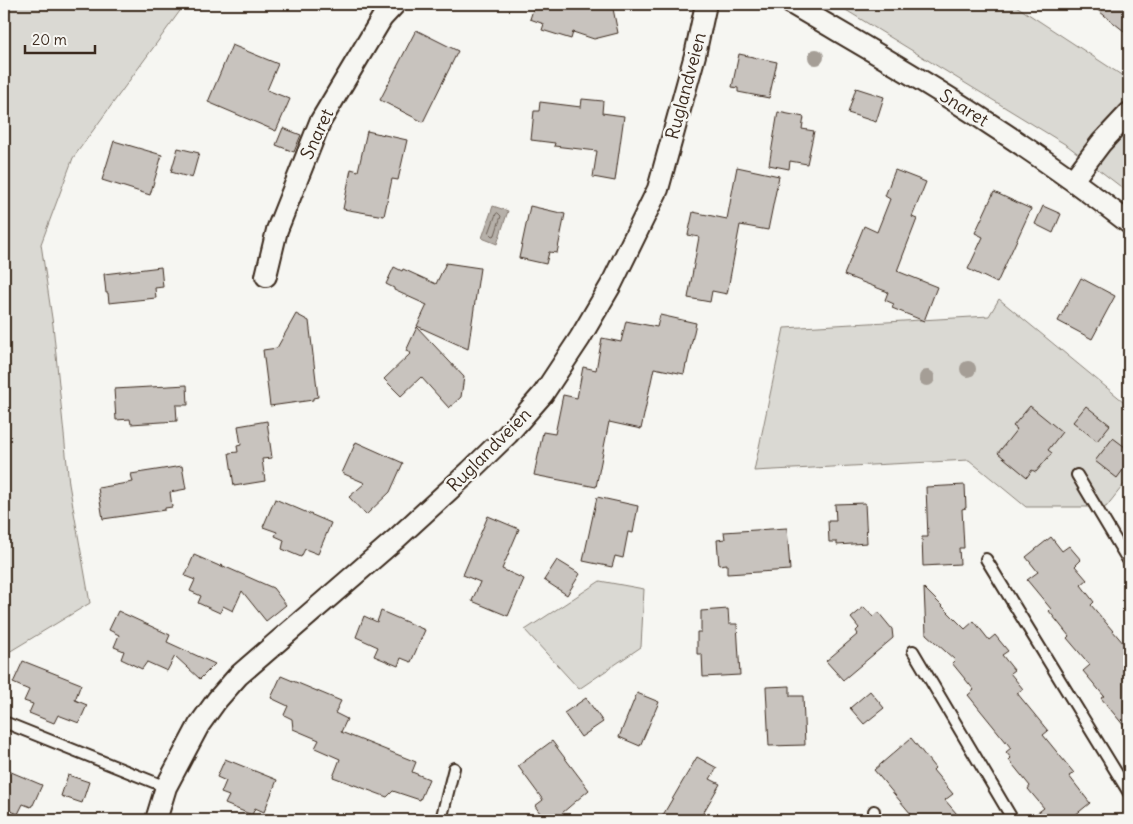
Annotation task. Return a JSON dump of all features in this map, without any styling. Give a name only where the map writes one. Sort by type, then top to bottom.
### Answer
[{"type":"street","name":"Snaret","points":[[266,276],[277,230],[320,122],[382,18],[395,4]]},
{"type":"street","name":"Ruglandveien","points":[[156,820],[166,787],[199,725],[238,676],[396,539],[470,471],[508,434],[543,394],[612,285],[658,189],[695,55],[706,4]]},
{"type":"street","name":"Snaret","points":[[792,4],[989,122],[1073,180],[1129,223]]},
{"type":"street","points":[[1073,180],[1129,113]]},
{"type":"lane","points":[[1077,475],[1129,562]]},
{"type":"lane","points":[[986,560],[1129,793]]},
{"type":"lane","points":[[912,651],[1013,820]]},
{"type":"lane","points":[[4,722],[166,787]]},
{"type":"lane","points":[[441,820],[454,768]]},
{"type":"shaded area","points":[[4,4],[185,4],[73,158],[41,244],[53,325],[69,484],[90,603],[4,655]]},
{"type":"shaded area","points":[[836,4],[1013,4],[1129,80],[1129,193],[1068,146]]},
{"type":"shaded area","points":[[999,299],[1129,406],[1129,478],[1106,507],[1026,507],[969,460],[754,471],[784,328],[989,316]]},
{"type":"shaded area","points":[[600,581],[644,589],[641,647],[579,689],[525,630]]},
{"type":"water","points":[[493,206],[508,211],[497,244],[482,238]]},
{"type":"building","points":[[535,4],[612,4],[618,33],[594,39],[573,32],[571,39],[542,30],[544,24],[530,19]]},
{"type":"building","points":[[1090,4],[1129,4],[1129,35]]},
{"type":"building","points":[[416,30],[458,51],[423,122],[380,100]]},
{"type":"building","points":[[232,45],[278,64],[267,90],[290,99],[276,131],[208,102]]},
{"type":"building","points":[[739,54],[777,62],[769,98],[738,92],[738,88],[732,87]]},
{"type":"building","points":[[856,88],[884,97],[876,122],[848,113]]},
{"type":"building","points":[[582,99],[603,101],[602,113],[624,116],[615,181],[593,177],[597,151],[554,146],[555,143],[531,140],[534,111],[539,111],[540,102],[581,107]]},
{"type":"building","points":[[778,112],[804,117],[802,129],[814,131],[807,164],[790,161],[789,169],[769,165]]},
{"type":"building","points":[[283,128],[301,135],[294,152],[276,145]]},
{"type":"building","points":[[367,131],[407,140],[398,180],[392,179],[384,216],[343,209],[351,169],[358,171]]},
{"type":"building","points":[[114,141],[162,155],[150,195],[102,180]]},
{"type":"building","points":[[178,148],[199,153],[192,178],[171,172]]},
{"type":"building","points":[[737,167],[779,176],[768,230],[740,225],[727,294],[712,291],[710,302],[688,298],[699,237],[688,235],[693,212],[727,219]]},
{"type":"building","points":[[895,170],[926,182],[912,217],[917,219],[897,271],[937,287],[924,321],[892,308],[894,304],[885,300],[888,292],[844,275],[864,226],[877,232],[890,199],[885,196]]},
{"type":"building","points":[[994,192],[1031,209],[997,283],[968,269],[983,237],[975,233]]},
{"type":"building","points":[[530,206],[565,214],[557,253],[549,252],[546,264],[519,258]]},
{"type":"building","points":[[1043,206],[1061,214],[1053,233],[1035,224]]},
{"type":"building","points":[[446,263],[480,268],[468,349],[417,326],[427,305],[394,290],[394,288],[386,284],[394,267],[402,271],[403,269],[436,284]]},
{"type":"building","points":[[161,267],[163,287],[155,288],[156,298],[109,303],[104,274]]},
{"type":"building","points":[[1081,278],[1115,296],[1092,339],[1058,321]]},
{"type":"building","points":[[296,314],[309,321],[318,397],[313,398],[313,400],[270,406],[263,350],[277,348]]},
{"type":"building","points":[[660,315],[696,323],[684,374],[654,368],[641,429],[609,422],[596,487],[534,475],[543,432],[555,434],[563,395],[577,398],[583,367],[596,370],[602,338],[621,342],[626,321],[657,327]]},
{"type":"building","points":[[417,327],[464,377],[461,397],[449,408],[421,377],[401,396],[384,379],[411,353],[406,351]]},
{"type":"building","points":[[187,385],[188,405],[176,405],[177,421],[131,424],[130,419],[116,420],[114,389]]},
{"type":"building","points":[[1030,406],[1062,432],[1048,450],[1052,453],[1036,472],[1032,470],[1027,477],[998,453],[1017,429],[1013,426]]},
{"type":"building","points":[[1086,406],[1110,425],[1097,441],[1073,422]]},
{"type":"building","points":[[267,421],[272,458],[262,459],[265,481],[234,486],[229,453],[238,452],[237,446],[241,445],[238,426]]},
{"type":"building","points":[[1113,438],[1129,450],[1129,462],[1117,478],[1095,461]]},
{"type":"building","points":[[356,442],[403,463],[390,492],[366,515],[349,497],[365,483],[342,473]]},
{"type":"building","points":[[182,466],[186,489],[170,492],[172,507],[165,508],[165,510],[103,519],[98,488],[133,482],[131,474]]},
{"type":"building","points":[[965,485],[966,508],[962,509],[964,548],[959,548],[960,564],[923,566],[922,537],[928,537],[926,487]]},
{"type":"building","points":[[597,497],[638,506],[633,533],[628,532],[623,558],[615,556],[612,567],[583,561]]},
{"type":"building","points":[[275,499],[331,523],[318,554],[305,549],[301,557],[282,549],[284,540],[275,536],[277,532],[263,527]]},
{"type":"building","points":[[865,503],[867,543],[837,545],[837,542],[829,542],[828,521],[836,521],[835,504]]},
{"type":"building","points":[[488,516],[519,529],[502,569],[524,579],[508,616],[472,601],[480,582],[463,575]]},
{"type":"building","points":[[787,528],[790,570],[727,574],[727,564],[719,565],[717,540],[725,539],[724,532]]},
{"type":"building","points":[[1051,537],[1062,551],[1069,546],[1081,560],[1075,566],[1087,580],[1081,585],[1094,602],[1091,605],[1129,650],[1129,732],[1101,698],[1104,696],[1083,671],[1090,665],[1067,638],[1069,636],[1049,611],[1051,609],[1027,580],[1038,572],[1026,557]]},
{"type":"building","points":[[194,555],[273,588],[286,605],[266,621],[242,591],[233,611],[223,606],[220,613],[198,603],[201,596],[190,591],[195,580],[185,576]]},
{"type":"building","points":[[557,560],[580,574],[567,595],[544,580]]},
{"type":"building","points":[[924,588],[965,629],[974,621],[989,640],[995,635],[1008,651],[1002,655],[1014,670],[1010,673],[1023,689],[1017,693],[1048,731],[1043,735],[1074,773],[1069,776],[1090,803],[1069,820],[1028,820],[1044,808],[1028,789],[1030,786],[1009,760],[1011,758],[1006,752],[1011,748],[968,695],[974,690],[952,663],[955,660],[926,634]]},
{"type":"building","points":[[864,607],[873,617],[878,612],[892,629],[893,638],[843,680],[826,661],[858,634],[856,631],[859,628],[851,618]]},
{"type":"building","points":[[728,609],[729,624],[737,624],[740,675],[703,677],[702,654],[697,654],[697,632],[701,632],[701,611]]},
{"type":"building","points":[[118,611],[170,635],[167,642],[215,664],[200,679],[175,656],[167,671],[147,662],[142,669],[121,659],[124,651],[114,647],[119,635],[109,630]]},
{"type":"building","points":[[381,611],[425,630],[411,662],[401,658],[398,666],[374,656],[378,647],[356,637],[364,616],[377,622]]},
{"type":"building","points":[[23,661],[81,684],[75,700],[87,705],[79,723],[58,715],[54,723],[29,713],[33,704],[24,701],[29,690],[13,683]]},
{"type":"building","points":[[281,676],[341,701],[335,713],[347,719],[341,732],[416,762],[412,772],[429,779],[420,800],[393,791],[387,797],[333,777],[340,759],[315,748],[319,740],[293,729],[292,719],[284,715],[288,706],[271,698]]},
{"type":"building","points":[[790,686],[790,696],[803,696],[805,745],[769,746],[766,687]]},
{"type":"building","points":[[870,691],[884,708],[864,724],[850,708]]},
{"type":"building","points":[[637,693],[659,702],[640,746],[619,737]]},
{"type":"building","points":[[586,698],[603,722],[581,737],[564,713]]},
{"type":"building","points":[[911,738],[935,768],[933,770],[953,794],[945,800],[962,820],[916,820],[874,770]]},
{"type":"building","points":[[552,741],[589,790],[562,813],[568,820],[545,820],[535,806],[543,800],[518,766]]},
{"type":"building","points":[[697,757],[717,768],[710,779],[720,784],[699,820],[660,820]]},
{"type":"building","points":[[225,759],[277,780],[264,812],[255,808],[252,815],[225,804],[229,796],[221,793],[226,781],[217,777]]},
{"type":"building","points":[[4,769],[42,785],[33,805],[31,807],[23,804],[18,814],[4,808]]},
{"type":"building","points":[[68,775],[89,782],[82,803],[61,796]]}]
